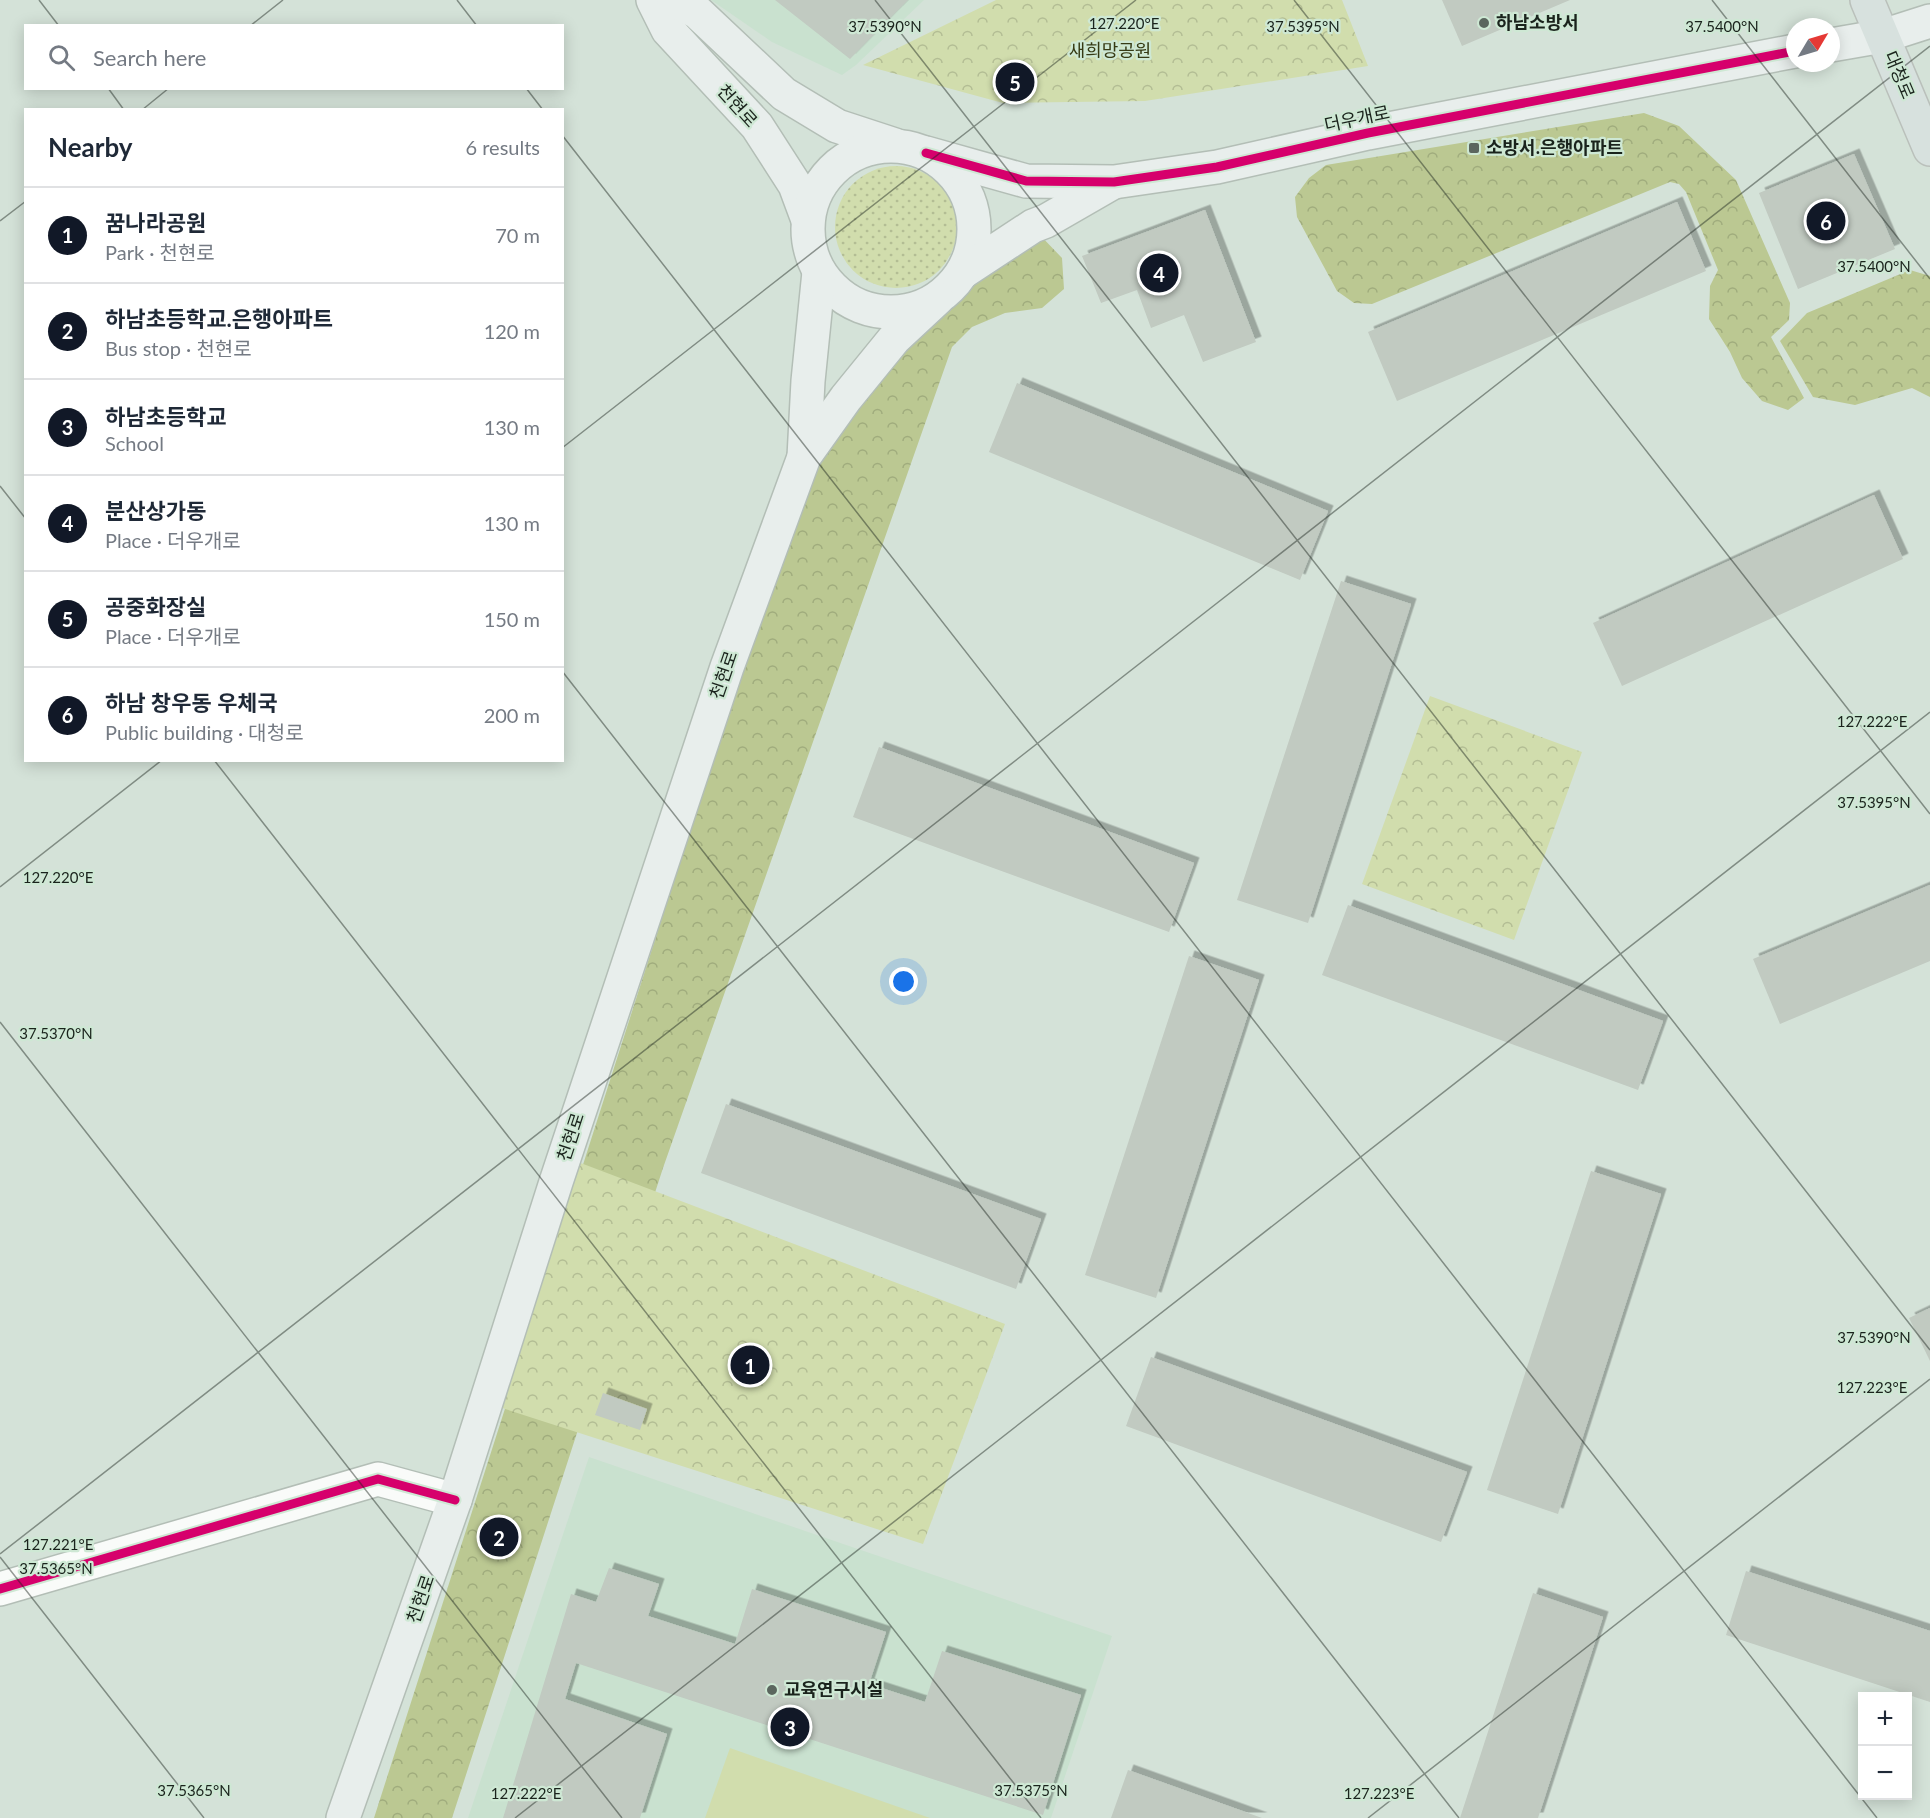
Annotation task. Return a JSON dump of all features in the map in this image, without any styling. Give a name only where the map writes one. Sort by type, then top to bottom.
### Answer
[{"type":"main road","name":"천현로","points":[[653,0],[668,30],[756,126],[795,185],[808,220]]},
{"type":"main road","points":[[674,0],[697,12],[784,94],[837,126],[911,150],[949,169],[965,192],[974,218],[972,246],[963,272],[952,287],[937,299],[912,310],[885,313],[860,306],[837,292],[819,272],[809,246],[808,220],[814,196],[828,174],[848,158],[871,148],[911,150]]},
{"type":"main road","name":"대청로","points":[[1867,0],[1930,150]]},
{"type":"main road","points":[[1840,43],[1883,36],[1930,21]]},
{"type":"main road","name":"더우개로","points":[[911,150],[1026,181],[1114,182],[1216,167],[1368,133],[1786,53]]},
{"type":"main road","name":"더우개로","points":[[963,272],[1033,226],[1046,221],[1114,182]]},
{"type":"main road","name":"천현로","points":[[804,457],[808,381],[819,272]]},
{"type":"main road","name":"천현로","points":[[343,1818],[455,1500],[556,1182],[727,667],[804,457],[846,398],[894,339],[937,299]]},
{"type":"street","points":[[0,1589],[378,1479],[455,1500]]},
{"type":"shaded area","points":[[711,0],[924,0],[856,65],[842,75],[772,42]]},
{"type":"shaded area","points":[[589,1457],[1112,1636],[1051,1818],[468,1818]]},
{"type":"green space","name":"새희망공원","points":[[996,0],[1342,0],[1368,66],[1145,101],[1003,103],[863,65]]},
{"type":"green space","points":[[1644,113],[1679,126],[1736,180],[1790,303],[1789,320],[1771,337],[1804,398],[1788,410],[1762,401],[1742,378],[1730,352],[1709,319],[1710,286],[1718,270],[1686,192],[1679,184],[1670,182],[1372,304],[1354,303],[1337,291],[1297,217],[1295,197],[1309,178],[1326,165]]},
{"type":"green space","points":[[896,166],[920,170],[939,184],[953,203],[957,227],[953,251],[939,270],[920,284],[896,288],[872,284],[853,270],[839,251],[835,227],[839,203],[853,184],[872,170]]},
{"type":"green space","points":[[1038,233],[1062,258],[1064,289],[1042,308],[1005,313],[972,327],[952,347],[663,1168],[452,1818],[374,1818],[811,452],[907,308],[940,273],[981,244]]},
{"type":"green space","points":[[1910,270],[1930,276],[1930,397],[1912,388],[1855,405],[1813,397],[1780,341],[1807,313]]},
{"type":"green space","points":[[1430,696],[1582,752],[1514,940],[1362,884]]},
{"type":"green space","points":[[578,1162],[1005,1324],[923,1544],[496,1406]]},
{"type":"green space","points":[[730,1748],[930,1818],[705,1818]]},
{"type":"building","points":[[775,0],[908,0],[850,59]]},
{"type":"building","name":"하남소방서","points":[[1442,0],[1570,0],[1462,46]]},
{"type":"building","points":[[1022,69],[1030,85],[1008,95],[1000,80]]},
{"type":"building","points":[[1854,154],[1895,249],[1798,289],[1759,193]]},
{"type":"building","points":[[1677,202],[1706,271],[1397,401],[1368,332]]},
{"type":"building","points":[[1205,210],[1256,342],[1203,362],[1184,315],[1151,328],[1137,290],[1101,303],[1082,256]]},
{"type":"building","points":[[1017,383],[1328,511],[1300,580],[989,452]]},
{"type":"building","points":[[1874,495],[1903,559],[1622,686],[1593,623]]},
{"type":"building","points":[[1341,581],[1411,604],[1308,923],[1237,900]]},
{"type":"building","points":[[879,747],[1194,863],[1169,932],[853,817]]},
{"type":"building","points":[[1930,885],[1930,961],[1780,1024],[1753,959]]},
{"type":"building","points":[[1348,905],[1663,1021],[1638,1090],[1322,975]]},
{"type":"building","points":[[1189,956],[1259,980],[1156,1298],[1085,1275]]},
{"type":"building","points":[[726,1104],[1041,1219],[1016,1289],[701,1173]]},
{"type":"building","points":[[1591,1171],[1661,1194],[1558,1514],[1487,1490]]},
{"type":"building","points":[[1930,1308],[1930,1361],[1909,1318]]},
{"type":"building","points":[[1151,1357],[1467,1472],[1441,1542],[1126,1426]]},
{"type":"building","points":[[603,1393],[647,1409],[640,1430],[595,1415]]},
{"type":"building","name":"교육연구시설","points":[[609,1568],[659,1584],[648,1616],[735,1644],[752,1589],[886,1632],[869,1684],[925,1702],[942,1651],[1081,1695],[1043,1815],[576,1663],[565,1699],[667,1734],[640,1818],[503,1818],[571,1594],[596,1602]]},
{"type":"building","points":[[1746,1571],[1930,1631],[1930,1702],[1912,1696],[1912,1692],[1900,1692],[1726,1635]]},
{"type":"building","points":[[1533,1593],[1603,1617],[1538,1818],[1460,1818]]},
{"type":"building","points":[[1128,1770],[1262,1818],[1111,1818]]},
{"type":"cycle path","points":[[926,153],[1026,181],[1114,182],[1217,167],[1368,133],[1786,53]]},
{"type":"cycle path","points":[[0,1589],[378,1479],[455,1500]]},
{"type":"place","name":"하남소방서","points":[[1484,23]]},
{"type":"place","name":"공중화장실","points":[[1015,82]]},
{"type":"place","name":"소방서.은행아파트","points":[[1474,148]]},
{"type":"place","name":"하남 창우동 우체국","points":[[1826,221]]},
{"type":"place","name":"분산상가동","points":[[1159,273]]},
{"type":"place","name":"꿈나라공원","points":[[750,1365]]},
{"type":"place","name":"하남초등학교.은행아파트","points":[[499,1537]]},
{"type":"place","name":"교육연구시설","points":[[772,1690]]},
{"type":"place","name":"하남초등학교","points":[[790,1727]]}]
